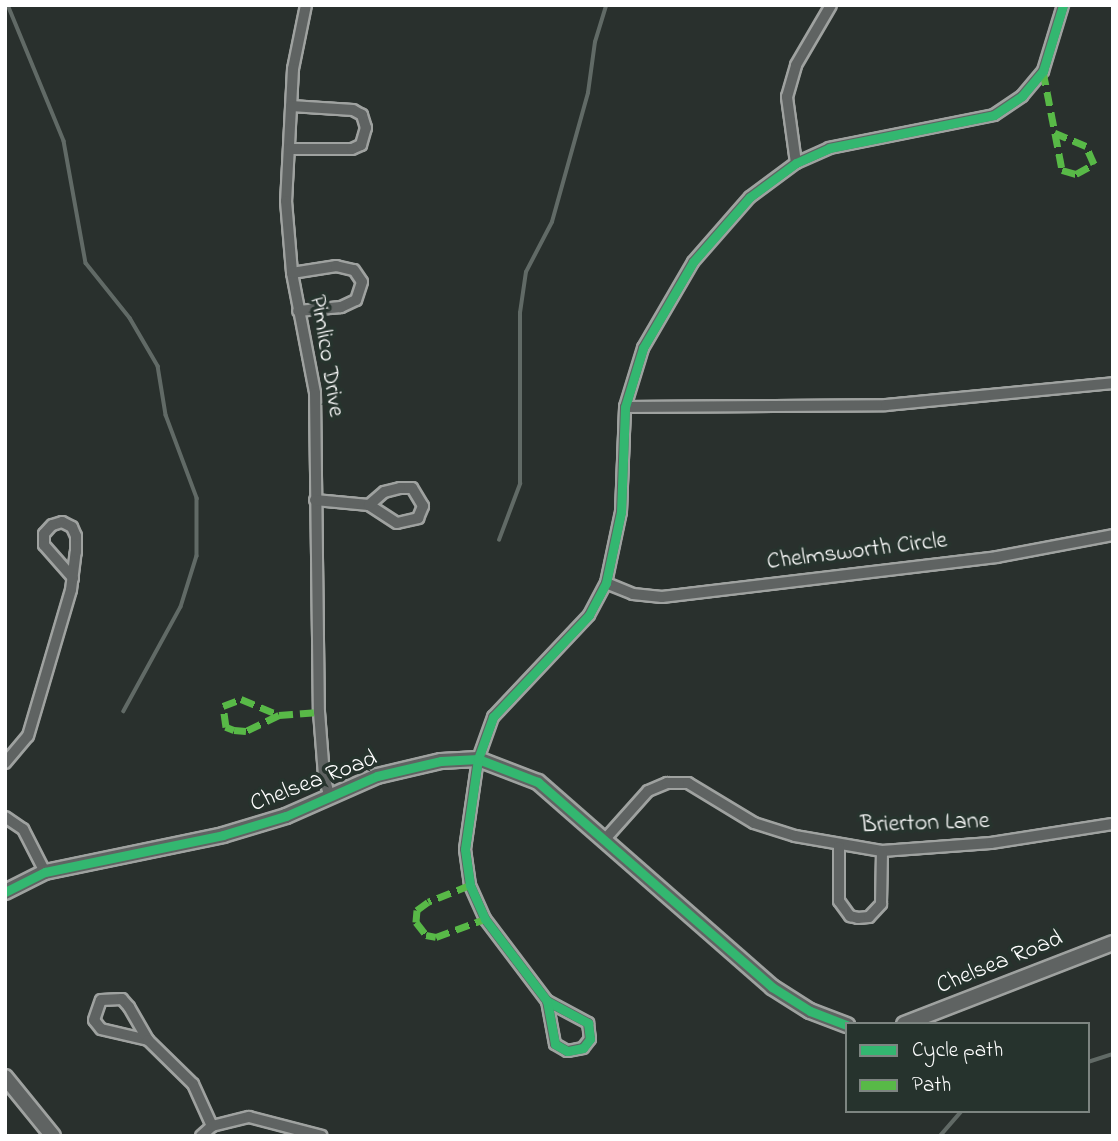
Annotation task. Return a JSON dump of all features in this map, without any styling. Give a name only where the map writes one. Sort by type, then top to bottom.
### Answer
[{"type":"street","name":"Pimlico Drive","points":[[306,5],[291,106],[286,201],[292,273],[315,393],[319,712],[324,776],[330,798]]},
{"type":"street","points":[[796,163],[787,97],[796,65],[831,5]]},
{"type":"street","points":[[547,1001],[555,1044],[567,1051],[583,1048],[590,1039],[587,1023],[547,1001],[485,919],[471,885],[465,849],[478,759],[493,717],[589,615],[606,583],[621,512],[625,407],[643,348],[693,262],[750,197],[796,163],[860,139],[964,124],[994,115],[1022,96],[1043,71],[1063,5]]},
{"type":"street","points":[[289,149],[352,149],[360,145],[366,128],[362,115],[353,110],[291,106]]},
{"type":"street","points":[[292,273],[336,267],[354,270],[362,282],[356,300],[298,312]]},
{"type":"street","points":[[625,407],[886,405],[1113,383]]},
{"type":"street","points":[[315,500],[369,505],[397,523],[418,518],[423,506],[412,488],[384,492],[369,505]]},
{"type":"street","points":[[5,763],[28,736],[73,578],[76,536],[72,527],[62,523],[52,525],[44,534],[44,545],[73,578]]},
{"type":"street","name":"Chelmsworth Circle","points":[[606,583],[633,594],[662,597],[997,557],[1113,536]]},
{"type":"street","name":"Chelsea Road","points":[[5,892],[45,872],[223,835],[330,798],[377,776],[441,761],[478,759],[538,782],[606,838],[656,888],[772,987],[810,1012],[845,1024]]},
{"type":"street","name":"Brierton Lane","points":[[606,838],[648,791],[667,783],[688,783],[754,822],[839,847],[882,851],[991,843],[1113,824]]},
{"type":"street","points":[[5,817],[23,829],[45,872]]},
{"type":"street","points":[[839,847],[839,901],[850,916],[858,918],[869,917],[881,904],[882,851]]},
{"type":"street","name":"Chelsea Road","points":[[909,1022],[1113,943]]},
{"type":"street","points":[[148,1041],[101,1029],[94,1010],[101,1000],[122,999],[148,1041],[193,1084],[212,1126]]},
{"type":"street","points":[[5,1077],[52,1136]]},
{"type":"street","points":[[201,1136],[212,1126],[249,1118],[322,1136]]},
{"type":"waterway","points":[[8,5],[64,141],[86,263],[130,318],[158,366],[166,415],[197,498],[197,556],[181,607],[124,711]]},
{"type":"waterway","points":[[499,540],[520,484],[520,313],[526,272],[552,222],[588,93],[595,42],[606,5]]},
{"type":"waterway","points":[[1090,1061],[1113,1054]]},
{"type":"waterway","points":[[940,1136],[960,1113]]},
{"type":"marked path","points":[[1043,71],[1062,170],[1076,174],[1094,164],[1086,146],[1055,133]]},
{"type":"marked path","points":[[279,715],[246,731],[234,730],[226,727],[223,706],[241,699],[279,715],[319,712]]},
{"type":"marked path","points":[[470,885],[428,902],[417,910],[416,922],[426,935],[436,937],[485,919]]},
{"type":"cycle path","points":[[547,1001],[588,1023],[590,1039],[583,1048],[567,1051],[555,1044],[547,1001],[485,919],[470,885],[465,849],[478,759],[493,717],[589,615],[606,583],[621,512],[625,407],[643,348],[693,262],[750,197],[796,163],[829,148],[994,115],[1022,96],[1043,71],[1063,5]]},
{"type":"cycle path","points":[[5,892],[45,872],[223,835],[286,816],[377,776],[441,761],[478,759],[538,782],[772,987],[810,1011],[845,1024]]}]
